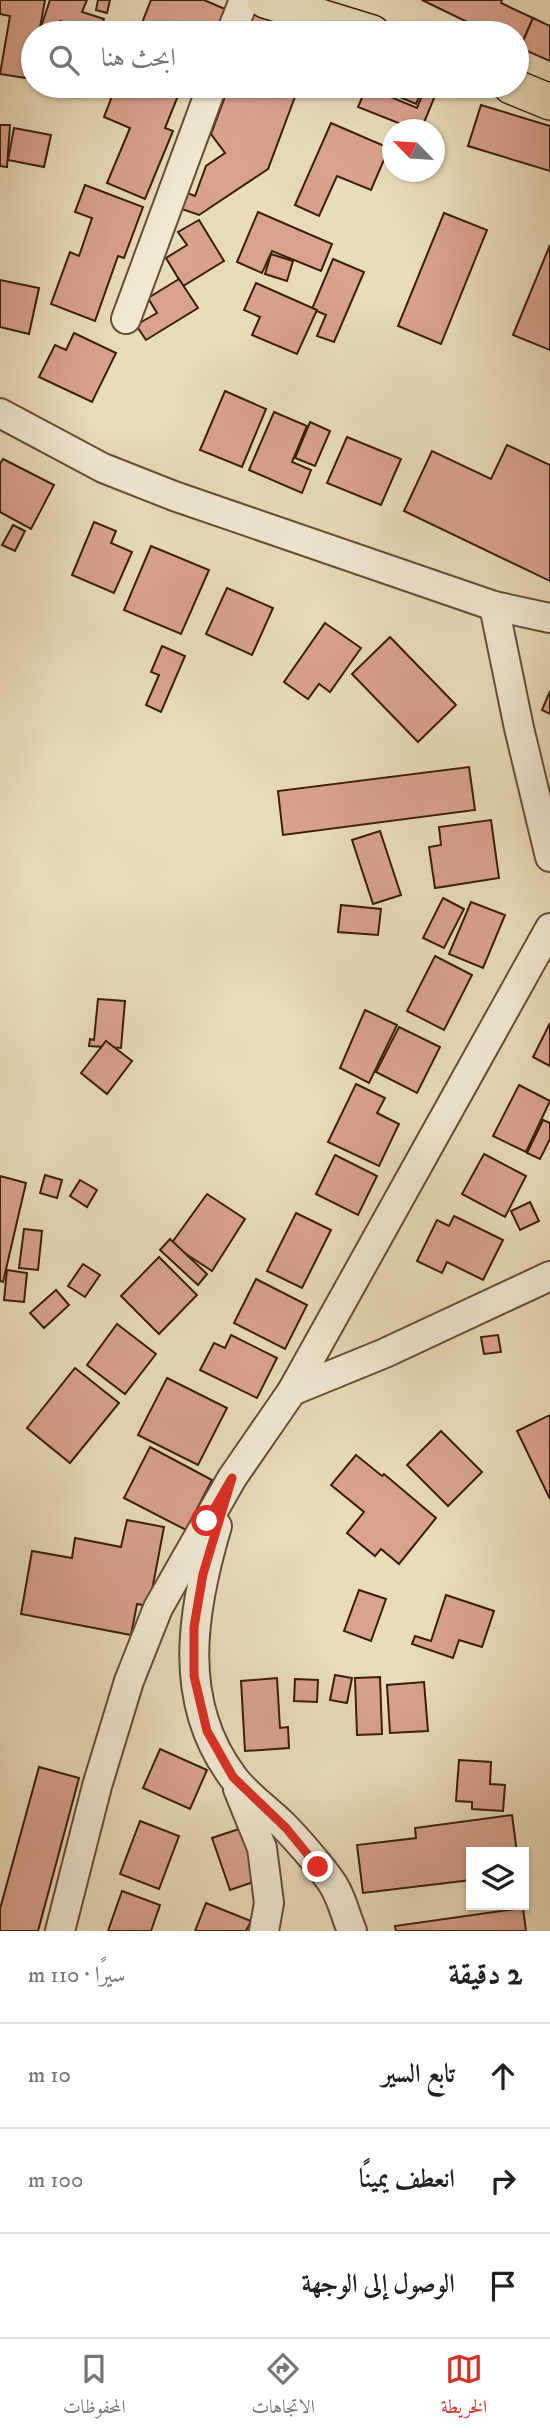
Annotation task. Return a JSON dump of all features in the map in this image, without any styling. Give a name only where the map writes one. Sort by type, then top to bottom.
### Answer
[{"type":"main road","points":[[265,0],[333,21]]},
{"type":"main road","points":[[529,93],[550,102]]},
{"type":"street","points":[[236,21],[244,0]]},
{"type":"street","points":[[127,319],[208,98]]},
{"type":"street","points":[[0,413],[103,468],[174,496],[494,606],[550,618]]},
{"type":"street","points":[[494,606],[550,857]]},
{"type":"street","points":[[60,1931],[97,1786],[129,1681],[158,1608],[232,1478],[292,1391],[550,928]]},
{"type":"street","points":[[292,1391],[385,1353],[550,1276]]},
{"type":"street","points":[[232,1478],[203,1574],[194,1627],[194,1676],[207,1731],[233,1777],[262,1848],[269,1903],[264,1931]]},
{"type":"street","points":[[233,1777],[286,1828],[334,1886],[352,1931]]},
{"type":"building","points":[[0,0],[45,0],[41,21],[21,21],[21,77],[0,74],[10,16],[0,14]]},
{"type":"building","points":[[50,0],[87,0],[82,12],[104,19],[103,21],[43,21]]},
{"type":"building","points":[[98,0],[110,0],[107,13],[96,10]]},
{"type":"building","points":[[151,0],[204,0],[225,9],[220,21],[143,21]]},
{"type":"building","points":[[422,0],[502,0],[501,3],[533,18],[529,27],[529,21],[465,21]]},
{"type":"building","points":[[248,11],[281,21],[245,21]]},
{"type":"building","points":[[533,18],[550,26],[550,61],[529,52],[529,27]]},
{"type":"building","points":[[111,98],[177,98],[165,128],[173,131],[145,199],[107,183],[130,128],[104,117]]},
{"type":"building","points":[[224,98],[295,98],[268,169],[199,215],[176,207],[182,191],[195,196],[206,166],[225,153],[211,134]]},
{"type":"building","points":[[362,98],[393,98],[417,108],[421,98],[434,98],[426,119],[388,119],[358,107]]},
{"type":"building","points":[[402,98],[419,98],[416,104]]},
{"type":"building","points":[[481,105],[550,126],[550,171],[468,146]]},
{"type":"building","points":[[331,123],[382,145],[382,164],[371,190],[337,176],[319,216],[295,205]]},
{"type":"building","points":[[0,125],[10,125],[7,167],[0,166]]},
{"type":"building","points":[[14,128],[51,135],[44,167],[8,160]]},
{"type":"building","points":[[85,185],[143,207],[124,258],[118,256],[95,321],[51,304],[70,252],[79,256],[92,218],[75,212]]},
{"type":"building","points":[[258,212],[332,244],[321,271],[272,251],[262,273],[237,262]]},
{"type":"building","points":[[444,213],[487,230],[441,344],[398,326]]},
{"type":"building","points":[[199,220],[224,261],[183,286],[166,258],[187,245],[178,232]]},
{"type":"building","points":[[550,245],[550,350],[513,335]]},
{"type":"building","points":[[271,254],[293,261],[287,281],[265,274]]},
{"type":"building","points":[[333,259],[364,272],[334,342],[317,336],[326,315],[312,309]]},
{"type":"building","points":[[179,279],[198,308],[146,340],[136,325],[157,313],[148,298]]},
{"type":"building","points":[[0,280],[39,288],[29,334],[0,327]]},
{"type":"building","points":[[256,283],[317,310],[297,354],[252,335],[260,317],[244,310]]},
{"type":"building","points":[[74,333],[116,353],[92,402],[39,377],[55,345],[66,350]]},
{"type":"building","points":[[225,391],[266,409],[242,467],[200,450]]},
{"type":"building","points":[[274,412],[307,426],[292,462],[311,470],[302,493],[249,470]]},
{"type":"building","points":[[310,422],[330,431],[315,466],[295,458]]},
{"type":"building","points":[[347,437],[401,459],[381,505],[327,483]]},
{"type":"building","points":[[507,445],[550,465],[550,581],[404,511],[432,451],[491,479]]},
{"type":"building","points":[[3,459],[54,485],[31,529],[0,512],[0,464]]},
{"type":"building","points":[[94,522],[116,531],[111,543],[132,552],[114,593],[72,575]]},
{"type":"building","points":[[13,525],[25,531],[15,551],[2,545]]},
{"type":"building","points":[[151,546],[209,570],[181,634],[124,610]]},
{"type":"building","points":[[227,588],[273,608],[252,655],[206,634]]},
{"type":"building","points":[[325,623],[361,648],[330,692],[319,684],[308,699],[284,682]]},
{"type":"building","points":[[390,637],[456,705],[418,742],[352,674]]},
{"type":"building","points":[[162,646],[185,656],[161,712],[146,705],[159,675],[151,672]]},
{"type":"building","points":[[550,691],[550,714],[542,710]]},
{"type":"building","points":[[469,767],[475,810],[283,835],[278,791]]},
{"type":"building","points":[[491,820],[499,878],[435,888],[429,847],[441,845],[439,827]]},
{"type":"building","points":[[380,831],[401,895],[373,904],[352,840]]},
{"type":"building","points":[[443,898],[464,909],[444,948],[423,938]]},
{"type":"building","points":[[471,902],[505,915],[483,968],[449,954]]},
{"type":"building","points":[[341,905],[381,909],[378,935],[338,932]]},
{"type":"building","points":[[435,956],[472,975],[444,1030],[407,1011]]},
{"type":"building","points":[[98,999],[125,1001],[121,1048],[89,1046],[90,1039],[94,1040]]},
{"type":"building","points":[[365,1010],[397,1025],[369,1083],[340,1068]]},
{"type":"building","points":[[550,1023],[550,1066],[533,1057]]},
{"type":"building","points":[[399,1027],[440,1047],[417,1093],[376,1072]]},
{"type":"building","points":[[106,1041],[132,1061],[107,1094],[81,1073]]},
{"type":"building","points":[[356,1084],[385,1098],[377,1113],[399,1124],[379,1166],[328,1142]]},
{"type":"building","points":[[519,1085],[550,1101],[526,1152],[493,1136]]},
{"type":"building","points":[[543,1120],[550,1123],[550,1139],[540,1159],[527,1153]]},
{"type":"building","points":[[484,1154],[526,1176],[505,1217],[462,1194]]},
{"type":"building","points":[[335,1155],[377,1176],[358,1215],[316,1194]]},
{"type":"building","points":[[45,1175],[62,1180],[57,1198],[40,1193]]},
{"type":"building","points":[[0,1176],[26,1183],[3,1282],[0,1281]]},
{"type":"building","points":[[80,1180],[97,1190],[87,1207],[70,1196]]},
{"type":"building","points":[[207,1194],[245,1219],[212,1271],[171,1244]]},
{"type":"building","points":[[530,1202],[539,1221],[520,1230],[511,1211]]},
{"type":"building","points":[[296,1213],[331,1230],[302,1288],[267,1271]]},
{"type":"building","points":[[454,1216],[503,1240],[483,1280],[447,1262],[442,1273],[417,1261],[437,1220],[449,1226]]},
{"type":"building","points":[[24,1229],[42,1231],[38,1270],[19,1268]]},
{"type":"building","points":[[170,1239],[207,1274],[198,1285],[160,1250]]},
{"type":"building","points":[[159,1257],[197,1295],[159,1334],[121,1296]]},
{"type":"building","points":[[83,1264],[100,1275],[85,1297],[68,1286]]},
{"type":"building","points":[[7,1270],[27,1273],[24,1302],[4,1300]]},
{"type":"building","points":[[256,1279],[307,1305],[285,1349],[234,1323]]},
{"type":"building","points":[[56,1290],[69,1305],[44,1328],[30,1313]]},
{"type":"building","points":[[117,1324],[156,1354],[125,1394],[87,1365]]},
{"type":"building","points":[[231,1335],[277,1358],[257,1398],[200,1370],[214,1343],[225,1348]]},
{"type":"building","points":[[498,1335],[501,1352],[484,1354],[481,1337]]},
{"type":"building","points":[[75,1368],[119,1403],[70,1463],[27,1428]]},
{"type":"building","points":[[167,1378],[227,1408],[198,1465],[138,1435]]},
{"type":"building","points":[[550,1415],[550,1499],[517,1431]]},
{"type":"building","points":[[441,1431],[482,1472],[448,1506],[407,1465]]},
{"type":"building","points":[[150,1447],[212,1480],[186,1530],[124,1498]]},
{"type":"building","points":[[356,1455],[382,1476],[384,1474],[436,1518],[399,1564],[381,1549],[375,1556],[347,1533],[364,1512],[331,1485]]},
{"type":"building","points":[[127,1520],[164,1527],[149,1606],[137,1604],[131,1635],[21,1614],[32,1551],[72,1558],[75,1538],[121,1547]]},
{"type":"building","points":[[359,1590],[386,1599],[371,1641],[344,1631]]},
{"type":"building","points":[[446,1595],[494,1611],[482,1647],[459,1640],[453,1658],[412,1644],[415,1636],[431,1641]]},
{"type":"building","points":[[335,1675],[352,1678],[347,1703],[330,1700]]},
{"type":"building","points":[[380,1677],[382,1734],[357,1735],[355,1678]]},
{"type":"building","points":[[277,1678],[280,1728],[288,1727],[289,1748],[245,1751],[241,1681]]},
{"type":"building","points":[[295,1679],[318,1680],[317,1702],[294,1701]]},
{"type":"building","points":[[424,1682],[428,1731],[390,1733],[387,1685]]},
{"type":"building","points":[[160,1749],[207,1770],[190,1809],[143,1788]]},
{"type":"building","points":[[459,1760],[491,1762],[490,1784],[505,1785],[503,1811],[472,1809],[472,1802],[456,1801]]},
{"type":"building","points":[[39,1767],[79,1778],[38,1931],[0,1931],[0,1909]]},
{"type":"building","points":[[512,1815],[516,1847],[466,1847],[466,1881],[363,1893],[357,1845],[416,1838],[415,1828]]},
{"type":"building","points":[[140,1821],[179,1836],[159,1889],[120,1874]]},
{"type":"building","points":[[251,1825],[268,1877],[230,1890],[212,1838]]},
{"type":"building","points":[[122,1891],[160,1905],[151,1931],[108,1931]]},
{"type":"building","points":[[206,1903],[251,1921],[246,1931],[195,1931]]},
{"type":"building","points":[[523,1910],[526,1931],[396,1931],[395,1926]]},
{"type":"route","points":[[207,1521],[232,1478],[203,1574],[194,1627],[194,1676],[207,1731],[233,1777],[286,1828],[318,1867]]}]
